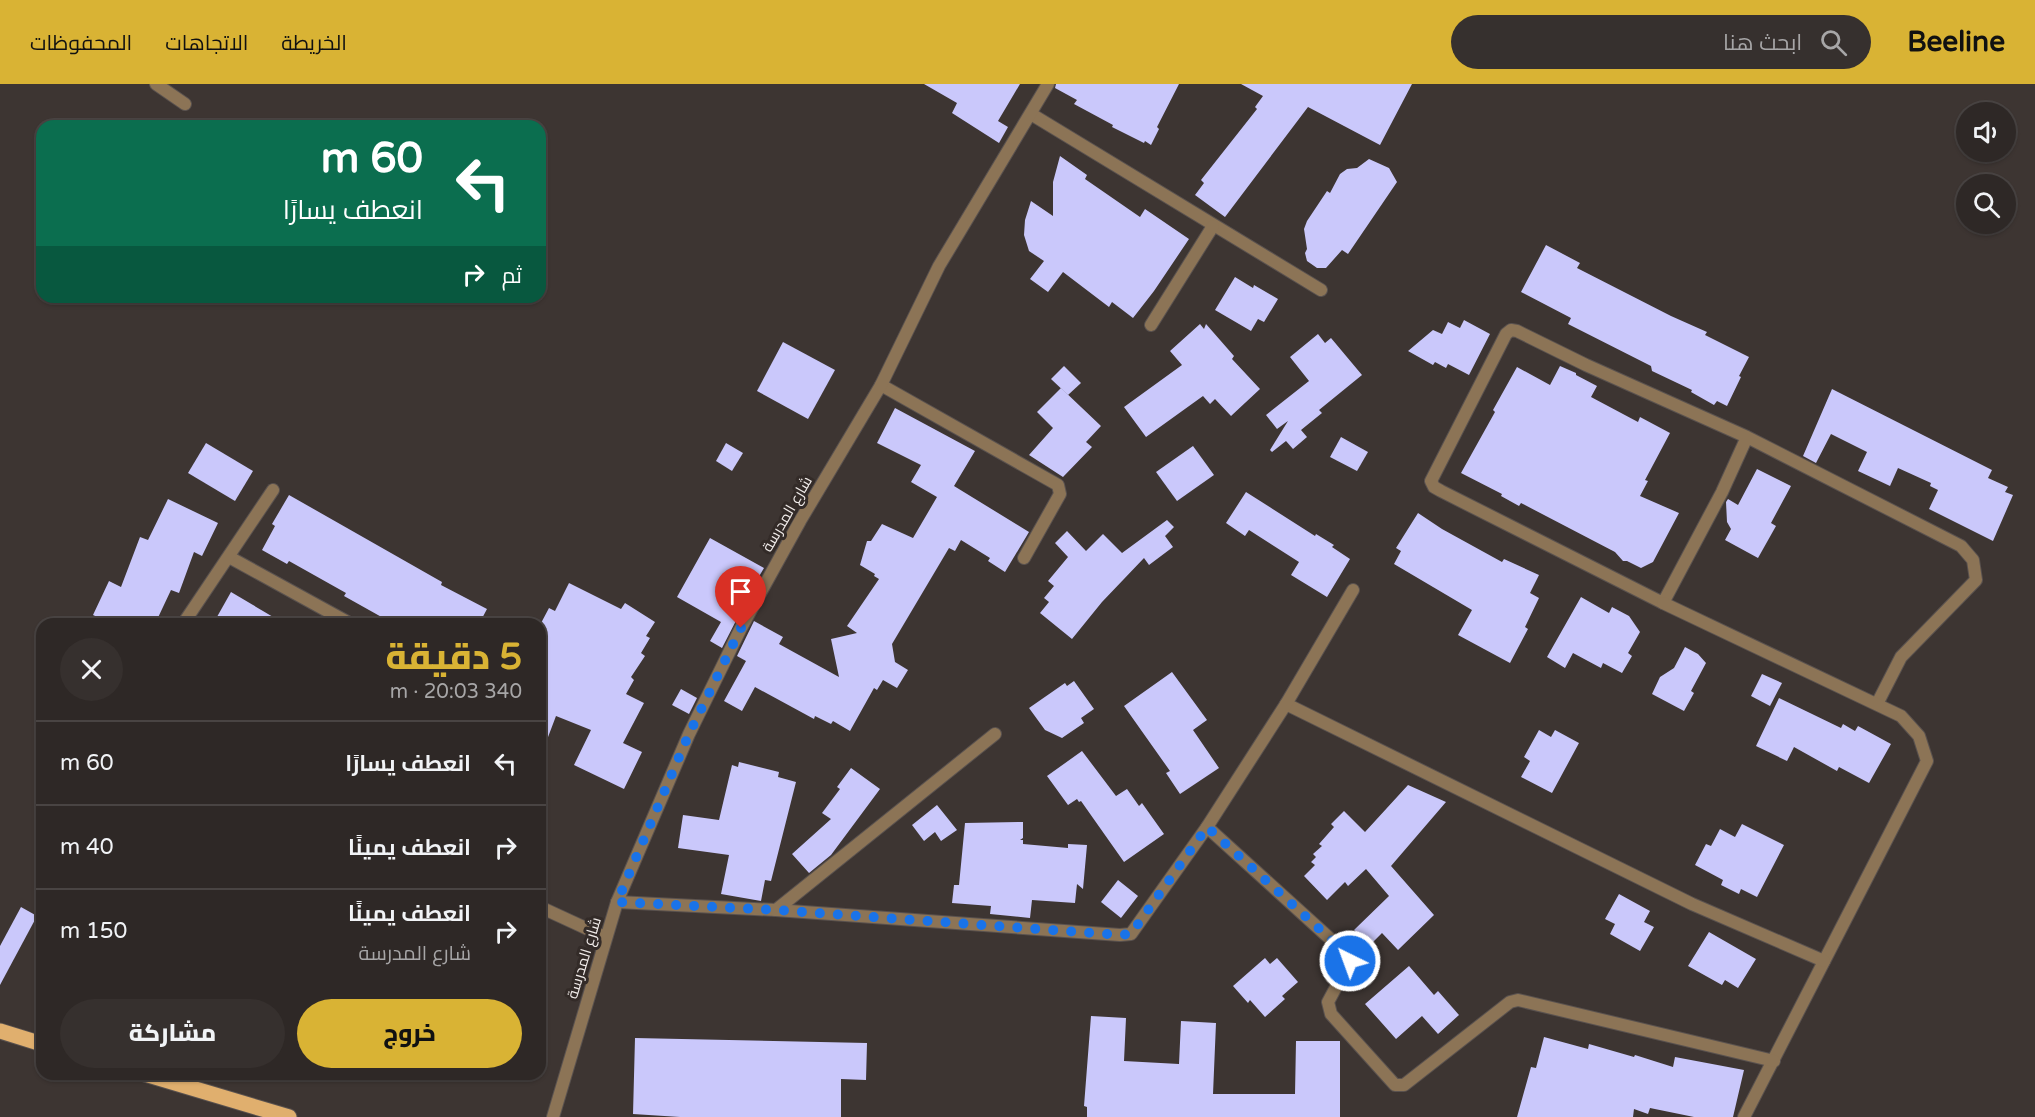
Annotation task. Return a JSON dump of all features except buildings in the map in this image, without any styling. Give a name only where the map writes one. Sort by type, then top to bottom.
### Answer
[{"type":"main road","points":[[0,1031],[36,1042]]},
{"type":"main road","points":[[164,1080],[289,1117]]},
{"type":"street","points":[[156,84],[185,104]]},
{"type":"street","name":"شارع المدرسة","points":[[553,1117],[617,902],[689,734],[741,628],[800,520],[881,385],[939,266],[1048,84]]},
{"type":"street","points":[[1031,114],[1321,290]]},
{"type":"street","points":[[1151,325],[1213,226]]},
{"type":"street","points":[[1744,1117],[1927,761],[1919,736],[1901,716],[1663,603],[1434,487],[1431,481],[1506,334],[1512,330],[1516,331],[1747,437],[1961,546],[1973,560],[1976,580],[1901,657],[1877,704]]},
{"type":"street","points":[[881,385],[1058,485],[1060,494],[1024,558]]},
{"type":"street","points":[[1663,603],[1722,492],[1747,437]]},
{"type":"street","points":[[187,618],[273,490]]},
{"type":"street","points":[[229,556],[340,618]]},
{"type":"street","points":[[617,902],[776,910],[1131,934],[1207,827],[1286,705],[1353,590]]},
{"type":"street","points":[[1286,705],[1692,904],[1824,961]]},
{"type":"street","points":[[776,910],[995,734]]},
{"type":"street","points":[[1207,827],[1348,955],[1350,961],[1328,1002],[1328,1009],[1395,1085],[1404,1085],[1510,1002],[1518,1000],[1774,1061]]},
{"type":"street","points":[[546,910],[605,937]]},
{"type":"route","points":[[741,628],[689,734],[617,902],[776,910],[1131,934],[1207,827],[1348,955],[1350,961]]}]
